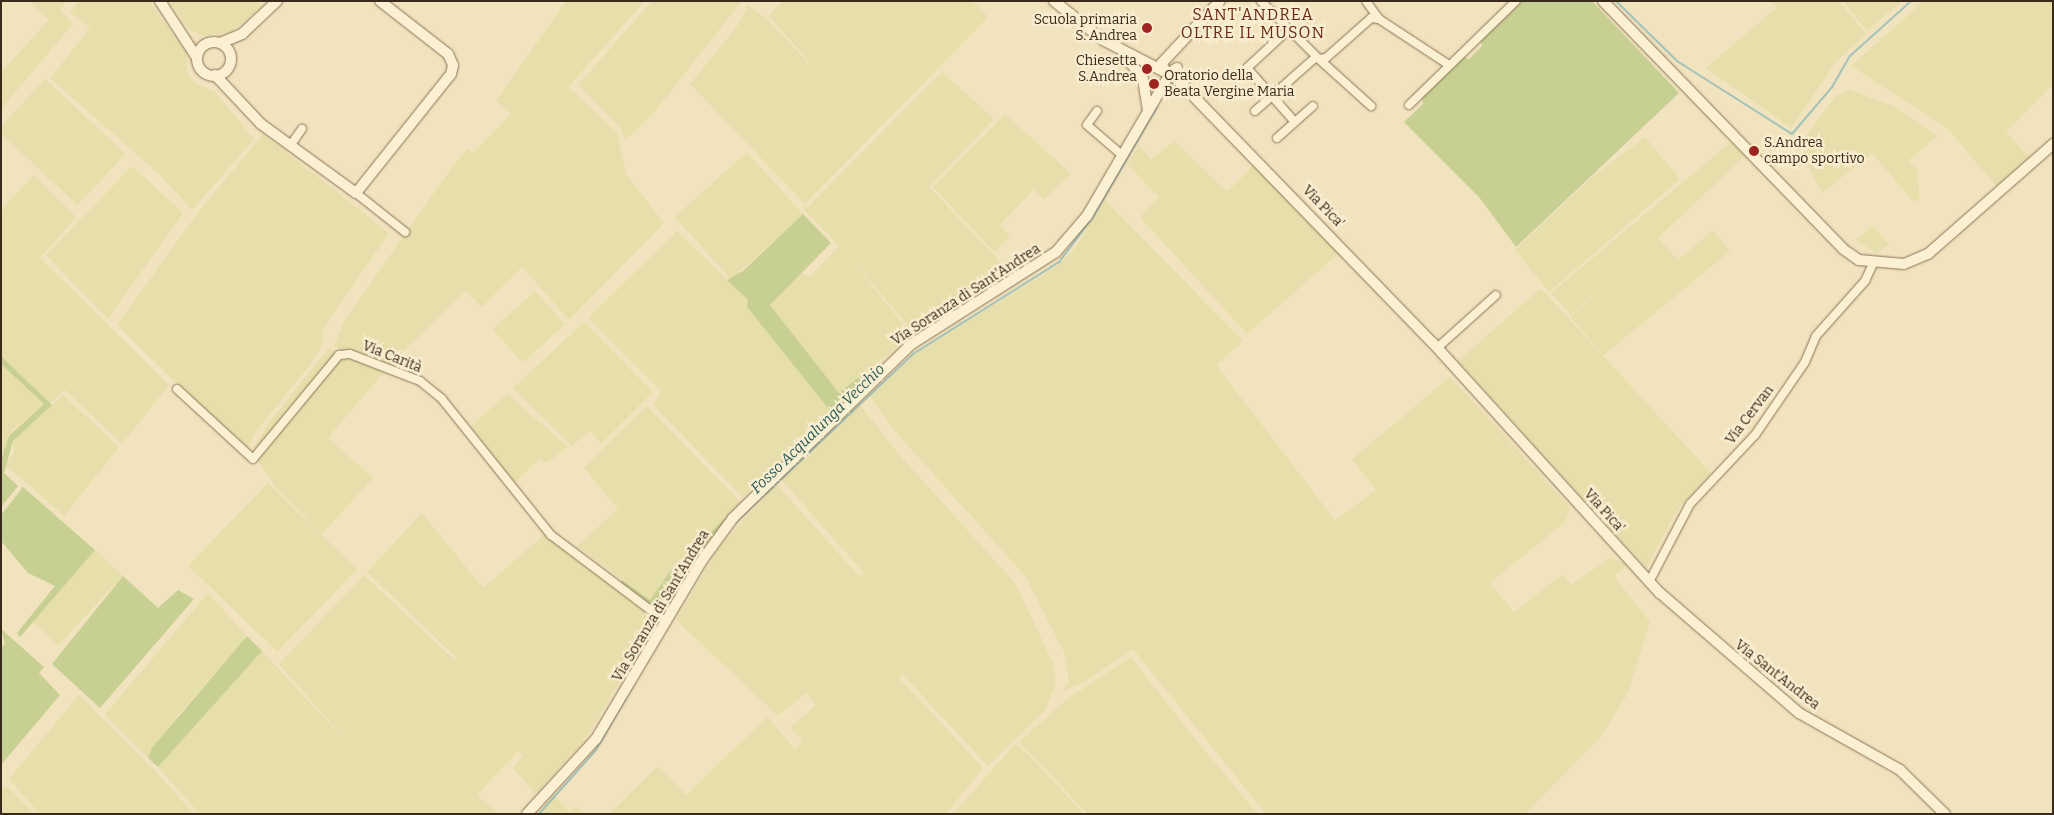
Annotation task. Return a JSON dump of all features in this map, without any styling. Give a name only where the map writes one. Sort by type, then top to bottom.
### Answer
[{"type":"street","points":[[160,1],[182,31],[201,69],[215,76],[234,93],[261,124],[356,193],[405,232]]},
{"type":"street","points":[[182,31],[206,44],[220,43],[242,34],[277,1]]},
{"type":"street","points":[[356,193],[451,74],[452,65],[448,54],[380,1]]},
{"type":"street","points":[[1054,1],[1115,46],[1142,60],[1170,70]]},
{"type":"street","points":[[1170,70],[1184,44],[1220,1]]},
{"type":"street","points":[[1262,1],[1288,29],[1371,106]]},
{"type":"street","points":[[1366,1],[1379,19],[1449,65]]},
{"type":"street","points":[[1409,105],[1516,1]]},
{"type":"street","points":[[1603,1],[1843,249],[1873,264],[1904,264],[1928,254],[2053,144]]},
{"type":"street","points":[[1255,110],[1371,18],[1379,19]]},
{"type":"street","points":[[1288,29],[1247,66],[1295,122]]},
{"type":"street","points":[[234,93],[228,69],[242,34]]},
{"type":"street","points":[[220,43],[231,58]]},
{"type":"street","points":[[197,58],[206,44]]},
{"type":"street","points":[[1142,60],[1165,59],[1184,44]]},
{"type":"street","points":[[1115,46],[1143,78],[1149,93],[1148,112]]},
{"type":"street","points":[[1165,59],[1170,70]]},
{"type":"street","points":[[215,76],[228,69]]},
{"type":"street","name":"Via Pica'","points":[[1170,70],[1437,348],[1649,582]]},
{"type":"street","name":"Via Soranza di Sant'Andrea","points":[[527,814],[596,740],[665,621],[723,530],[774,475],[910,346],[1056,252],[1087,216],[1162,88],[1170,70]]},
{"type":"street","points":[[1277,138],[1312,106]]},
{"type":"street","points":[[1097,111],[1087,125],[1122,155]]},
{"type":"street","points":[[290,146],[302,129]]},
{"type":"street","name":"Via Cervan","points":[[1649,582],[1690,504],[1754,435],[1805,362],[1816,336],[1864,281],[1873,264]]},
{"type":"street","points":[[1437,348],[1496,295]]},
{"type":"street","name":"Via Carità","points":[[177,389],[253,459],[339,355],[350,354],[420,381],[442,399],[551,535],[665,621]]},
{"type":"street","name":"Via Sant'Andrea","points":[[1649,582],[1761,684],[1799,713],[1900,770],[1945,814]]},
{"type":"shaded area","points":[[29,1],[67,1],[60,10],[73,24],[1,109],[1,72],[49,20]]},
{"type":"shaded area","points":[[79,1],[149,1],[186,53],[188,74],[196,84],[214,91],[254,139],[192,210],[159,174],[50,78],[90,28],[70,12]]},
{"type":"shaded area","points":[[169,1],[255,1],[263,6],[231,32],[201,36],[190,30]]},
{"type":"shaded area","points":[[566,1],[645,1],[568,87],[617,132],[626,174],[664,223],[569,320],[522,267],[482,307],[466,291],[388,366],[334,346],[344,321],[452,167],[467,149],[473,153],[511,114],[496,101]]},
{"type":"shaded area","points":[[652,1],[742,1],[656,110],[626,140],[619,126],[578,85]]},
{"type":"shaded area","points":[[783,1],[972,1],[988,17],[805,204],[690,84],[736,28],[748,5],[767,19],[824,79],[769,16]]},
{"type":"shaded area","points":[[1772,1],[1839,1],[1866,34],[1836,62],[1791,128],[1706,68],[1777,7]]},
{"type":"shaded area","points":[[1843,1],[1902,1],[1867,31]]},
{"type":"shaded area","points":[[1924,1],[2053,1],[2053,84],[2006,132],[2031,159],[1999,189],[1947,128],[1851,66]]},
{"type":"shaded area","points":[[942,72],[994,119],[929,187],[1011,273],[912,330],[841,248],[912,335],[839,393],[770,305],[802,273],[810,277],[839,246],[802,207],[808,207]]},
{"type":"shaded area","points":[[45,79],[125,154],[78,205],[1,134],[1,126]]},
{"type":"shaded area","points":[[1849,90],[1894,106],[1937,136],[1909,160],[1917,171],[1920,198],[1914,202],[1872,153],[1822,193],[1804,157],[1803,140],[1835,96]]},
{"type":"shaded area","points":[[1005,114],[1071,174],[1044,200],[1034,189],[1000,225],[1010,236],[994,252],[933,187]]},
{"type":"shaded area","points":[[263,134],[389,233],[323,329],[323,344],[307,369],[257,430],[246,451],[117,325],[196,215]]},
{"type":"shaded area","points":[[1645,137],[1680,179],[1549,292],[1515,250],[1591,178]]},
{"type":"shaded area","points":[[1175,141],[1227,192],[1253,166],[1339,253],[1247,334],[1140,217],[1159,197],[1127,164],[1139,146],[1151,159]]},
{"type":"shaded area","points":[[1731,142],[1745,156],[1658,238],[1571,315],[1551,293]]},
{"type":"shaded area","points":[[747,152],[803,214],[731,279],[675,217]]},
{"type":"shaded area","points":[[132,166],[183,213],[108,319],[46,255]]},
{"type":"shaded area","points":[[34,175],[76,217],[40,258],[169,385],[122,444],[68,392],[64,390],[50,403],[1,356],[1,210]]},
{"type":"shaded area","points":[[1105,200],[1243,341],[1216,365],[1335,520],[1376,490],[1352,459],[1450,377],[1570,507],[1565,522],[1490,583],[1514,612],[1563,574],[1571,585],[1611,557],[1627,565],[1614,576],[1650,622],[1627,695],[1600,738],[1525,814],[1266,814],[1133,649],[1084,682],[1061,692],[1069,682],[1065,654],[1026,577],[893,429],[868,394],[909,357],[1057,266],[1074,249]]},
{"type":"shaded area","points":[[1872,226],[1889,244],[1877,254],[1856,240]]},
{"type":"shaded area","points":[[1713,230],[1730,251],[1604,355],[1570,317],[1658,238],[1678,260]]},
{"type":"shaded area","points":[[677,231],[748,300],[831,412],[743,497],[653,405],[661,391],[588,318]]},
{"type":"shaded area","points":[[1541,288],[1711,473],[1677,510],[1646,568],[1458,361]]},
{"type":"shaded area","points":[[535,291],[565,324],[523,363],[493,329]]},
{"type":"shaded area","points":[[584,322],[653,392],[601,444],[590,431],[572,446],[513,388]]},
{"type":"shaded area","points":[[328,349],[339,353],[252,451],[268,424]]},
{"type":"shaded area","points":[[345,357],[384,372],[328,438],[373,478],[322,534],[276,488],[258,461],[336,360]]},
{"type":"shaded area","points":[[1,364],[44,404],[13,430],[1,460]]},
{"type":"shaded area","points":[[507,394],[568,447],[546,463],[539,459],[514,483],[471,426]]},
{"type":"shaded area","points":[[63,395],[119,447],[64,516],[6,465],[14,452],[13,441]]},
{"type":"shaded area","points":[[858,402],[896,451],[1015,583],[1053,663],[1056,683],[1046,709],[988,766],[902,674],[899,678],[983,768],[946,814],[609,814],[658,766],[686,795],[767,717],[795,749],[803,741],[790,728],[816,705],[806,693],[778,716],[676,620],[719,548],[776,484],[860,577],[865,574],[780,478]]},
{"type":"shaded area","points":[[647,406],[741,503],[671,570],[650,600],[577,546],[618,509],[584,468]]},
{"type":"shaded area","points":[[268,483],[357,569],[277,652],[188,566]]},
{"type":"shaded area","points":[[422,513],[483,588],[545,534],[656,621],[584,741],[536,794],[513,768],[523,757],[518,751],[477,795],[499,814],[200,814],[158,767],[262,651],[356,752],[279,664],[364,575],[454,660],[457,658],[367,572]]},
{"type":"shaded area","points":[[95,550],[123,576],[58,645],[30,619]]},
{"type":"shaded area","points":[[208,593],[247,636],[178,715],[148,758],[106,716],[107,712]]},
{"type":"shaded area","points":[[1131,657],[1191,734],[1258,814],[1088,814],[1019,742],[1067,699]]},
{"type":"shaded area","points":[[79,695],[157,773],[194,814],[40,814],[9,779]]},
{"type":"shaded area","points":[[1015,744],[1029,755],[1084,814],[953,814]]},
{"type":"shaded area","points":[[7,787],[34,814],[1,814],[1,789]]},
{"type":"shaded area","points":[[553,794],[569,812],[575,806],[584,814],[537,814]]},
{"type":"green space","points":[[1522,1],[1592,1],[1679,93],[1516,247],[1479,197],[1404,122],[1423,104],[1422,97],[1463,57],[1469,59],[1482,46],[1481,40]]},
{"type":"green space","points":[[803,214],[831,243],[770,305],[839,393],[864,373],[868,375],[831,412],[747,307],[748,300],[727,280],[743,271]]},
{"type":"green space","points":[[1,356],[52,405],[13,441],[4,473],[18,486],[1,507],[1,460],[9,436],[44,404],[1,364]]},
{"type":"green space","points":[[23,487],[95,550],[20,637],[17,633],[55,586],[28,573],[1,541],[1,515]]},
{"type":"green space","points":[[741,503],[705,546],[665,614],[619,584],[622,580],[650,600],[671,570]]},
{"type":"green space","points":[[123,576],[158,608],[178,590],[194,599],[100,708],[52,664]]},
{"type":"green space","points":[[1,629],[44,667],[39,673],[60,695],[1,765],[1,649],[5,643]]},
{"type":"green space","points":[[247,636],[262,651],[158,767],[148,758],[152,748]]},
{"type":"waterway","points":[[1616,1],[1677,61],[1792,134],[1832,87],[1850,56],[1911,1]]},
{"type":"waterway","name":"Fosso Acqualunga Vecchio","points":[[735,523],[913,354],[1059,262],[1093,217],[1157,107]]},
{"type":"waterway","name":"Fosso Acqualunga Vecchio","points":[[539,814],[596,750],[633,686]]},
{"type":"place","name":"Scuola primaria S. Andrea","points":[[1147,28]]},
{"type":"place","name":"Chiesetta S.Andrea","points":[[1147,69]]},
{"type":"place","name":"Oratorio della Beata Vergine Maria","points":[[1154,84]]},
{"type":"place","name":"S.Andrea campo sportivo","points":[[1754,151]]},
{"type":"district","name":"SANT'ANDREA OLTRE IL MUSON","points":[[1253,24]]}]
